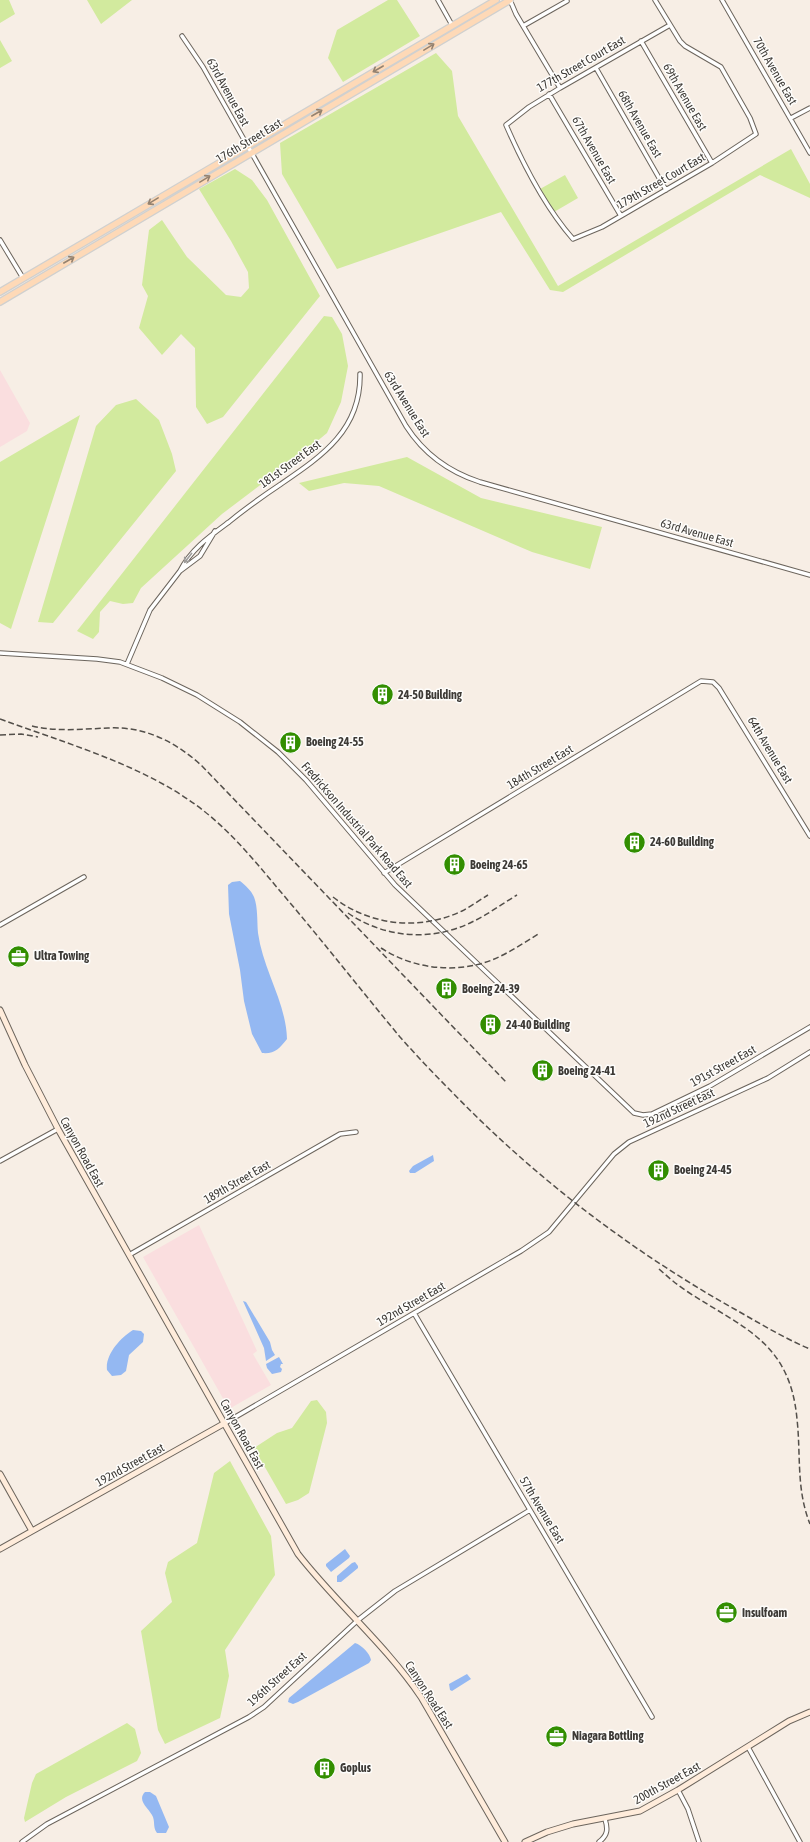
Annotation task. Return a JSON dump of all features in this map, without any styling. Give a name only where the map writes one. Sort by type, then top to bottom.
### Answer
[{"type":"main road","name":"176th Street East","points":[[0,292],[496,0]]},
{"type":"main road","name":"176th Street East","points":[[0,302],[510,0]]},
{"type":"main road","points":[[405,62],[406,58],[426,41]]},
{"type":"main road","points":[[168,202],[188,184],[188,180]]},
{"type":"main road","points":[[23,287],[27,281],[46,270],[49,263]]},
{"type":"main road","name":"Canyon Road East","points":[[0,1010],[23,1061],[58,1129],[298,1554],[318,1579],[392,1658],[421,1697],[505,1842]]},
{"type":"main road","name":"192nd Street East","points":[[0,1549],[225,1424]]},
{"type":"main road","points":[[0,1474],[32,1531]]},
{"type":"main road","name":"200th Street East","points":[[525,1842],[547,1832],[573,1824],[640,1811],[678,1790],[784,1724],[809,1712]]},
{"type":"street","points":[[438,0],[452,25]]},
{"type":"street","points":[[510,0],[523,26],[560,88]]},
{"type":"street","points":[[655,0],[670,25]]},
{"type":"street","name":"70th Avenue East","points":[[722,0],[810,153]]},
{"type":"street","points":[[523,26],[567,1]]},
{"type":"street","name":"177th Street Court East","points":[[573,239],[559,222],[519,155],[506,125],[550,94],[670,25]]},
{"type":"street","name":"179th Street Court East","points":[[573,239],[602,227],[712,163],[756,134],[750,118],[721,67],[685,46],[670,25]]},
{"type":"street","name":"63rd Avenue East","points":[[182,36],[202,67],[406,426],[421,446],[440,463],[455,472],[480,482],[810,575]]},
{"type":"street","name":"69th Avenue East","points":[[641,41],[712,163]]},
{"type":"street","name":"68th Avenue East","points":[[596,68],[666,190]]},
{"type":"street","name":"67th Avenue East","points":[[550,94],[621,216]]},
{"type":"street","points":[[791,118],[810,108]]},
{"type":"street","points":[[0,240],[23,278]]},
{"type":"street","name":"181st Street East","points":[[127,664],[150,610],[180,571],[186,559],[209,536],[311,464],[336,442],[345,429],[355,406],[360,374]]},
{"type":"street","name":"181st Street East","points":[[180,571],[200,556],[216,531]]},
{"type":"street","name":"Fredrickson Industrial Park Road East","points":[[0,653],[97,659],[127,664],[162,678],[197,695],[259,736],[306,780],[384,873],[629,1109],[637,1114],[643,1115]]},
{"type":"street","name":"184th Street East","points":[[384,873],[699,682],[708,681]]},
{"type":"street","name":"64th Avenue East","points":[[708,681],[713,682],[719,688],[810,836]]},
{"type":"street","points":[[0,925],[84,877]]},
{"type":"street","name":"191st Street East","points":[[643,1115],[652,1114],[710,1086],[810,1027]]},
{"type":"street","name":"192nd Street East","points":[[225,1424],[521,1251],[549,1232],[614,1154],[629,1142],[768,1078],[810,1052]]},
{"type":"street","points":[[0,1161],[58,1129]]},
{"type":"street","name":"189th Street East","points":[[129,1255],[340,1134],[356,1132]]},
{"type":"street","name":"57th Avenue East","points":[[414,1313],[652,1717]]},
{"type":"street","name":"196th Street East","points":[[22,1842],[48,1824],[249,1717],[264,1707],[358,1620],[412,1580],[530,1510]]},
{"type":"street","points":[[748,1747],[800,1842]]},
{"type":"street","points":[[678,1790],[688,1809],[699,1842]]},
{"type":"street","points":[[599,1842],[605,1838],[608,1830],[605,1819]]},
{"type":"shaded area","points":[[0,370],[30,423],[27,431],[0,447]]},
{"type":"shaded area","points":[[199,1225],[257,1351],[253,1354],[271,1385],[229,1409],[143,1257]]},
{"type":"green space","points":[[0,0],[9,0],[15,14],[0,23]]},
{"type":"green space","points":[[87,0],[132,0],[101,24]]},
{"type":"green space","points":[[388,0],[397,0],[420,36],[343,82],[328,58],[337,30]]},
{"type":"green space","points":[[0,40],[12,61],[0,68]]},
{"type":"green space","points":[[436,53],[452,71],[458,116],[558,286],[791,149],[810,184],[810,198],[760,175],[563,292],[550,290],[501,212],[337,269],[282,174],[280,143]]},
{"type":"green space","points":[[235,169],[252,180],[267,200],[320,296],[223,417],[207,424],[196,407],[195,348],[181,334],[162,355],[139,328],[148,296],[142,285],[149,230],[162,220],[187,257],[226,295],[241,297],[249,288],[248,272],[199,189]]},
{"type":"green space","points":[[565,175],[578,198],[554,212],[540,189]]},
{"type":"green space","points":[[324,316],[332,317],[342,334],[348,366],[341,402],[327,433],[222,514],[141,588],[133,603],[123,604],[110,601],[100,612],[99,632],[93,639],[77,631]]},
{"type":"green space","points":[[136,399],[159,420],[172,454],[176,471],[53,623],[38,622],[96,426],[116,405]]},
{"type":"green space","points":[[80,415],[11,629],[0,623],[0,462]]},
{"type":"green space","points":[[407,457],[481,498],[602,527],[590,569],[532,552],[379,486],[344,483],[309,491],[299,483]]},
{"type":"green space","points":[[317,1400],[326,1412],[327,1423],[309,1493],[298,1500],[286,1504],[254,1448],[277,1433],[292,1428],[311,1401]]},
{"type":"green space","points":[[230,1461],[271,1536],[275,1575],[225,1650],[229,1676],[220,1718],[165,1744],[158,1730],[141,1631],[172,1602],[165,1573],[168,1562],[197,1543],[214,1473]]},
{"type":"green space","points":[[127,1723],[135,1729],[141,1753],[137,1761],[66,1797],[25,1822],[24,1818],[32,1783],[36,1774]]},
{"type":"water","points":[[240,881],[246,886],[254,897],[257,910],[258,933],[264,960],[279,999],[286,1025],[287,1039],[279,1048],[270,1053],[262,1053],[252,1034],[244,1001],[240,970],[229,914],[228,885],[232,882]]},
{"type":"water","points":[[433,1155],[434,1161],[415,1173],[410,1173],[409,1171],[413,1166]]},
{"type":"water","points":[[243,1301],[246,1302],[270,1342],[275,1355],[266,1361],[264,1348]]},
{"type":"water","points":[[133,1330],[141,1331],[144,1334],[143,1342],[129,1355],[126,1371],[121,1375],[112,1376],[107,1370],[108,1359],[114,1347]]},
{"type":"water","points":[[279,1357],[283,1364],[281,1364],[280,1367],[282,1369],[281,1372],[272,1374],[267,1368],[266,1364]]},
{"type":"water","points":[[345,1549],[350,1556],[349,1558],[331,1572],[326,1564]]},
{"type":"water","points":[[355,1562],[358,1568],[341,1582],[337,1582],[337,1576]]},
{"type":"water","points":[[355,1643],[363,1648],[367,1653],[371,1660],[369,1663],[298,1702],[293,1704],[288,1702],[289,1698]]},
{"type":"water","points":[[467,1674],[471,1679],[452,1691],[450,1690],[449,1684]]},
{"type":"water","points":[[145,1792],[150,1792],[156,1796],[169,1827],[166,1833],[157,1833],[153,1817],[144,1805],[142,1799]]},
{"type":"railway","points":[[0,719],[127,766],[174,791],[208,814],[241,845],[261,868],[406,1044],[481,1121],[545,1179],[613,1232],[685,1280],[776,1333],[810,1349]]},
{"type":"railway","points":[[32,726],[60,730],[108,728],[135,730],[159,737],[192,757],[506,1082]]},
{"type":"railway","points":[[0,735],[21,734],[38,737]]},
{"type":"railway","points":[[333,897],[347,907],[363,914],[379,919],[412,923],[446,917],[462,911],[488,895]]},
{"type":"railway","points":[[348,913],[377,928],[393,932],[425,935],[441,933],[472,922],[517,895]]},
{"type":"railway","points":[[381,948],[407,961],[421,965],[449,968],[464,967],[492,960],[540,933]]},
{"type":"railway","points":[[659,1269],[684,1289],[745,1328],[760,1340],[774,1354],[785,1372],[793,1393],[797,1419],[801,1485],[810,1524]]},
{"type":"place","name":"24-50 Building","points":[[383,695]]},
{"type":"place","name":"Boeing 24-55","points":[[291,742]]},
{"type":"place","name":"24-60 Building","points":[[634,842]]},
{"type":"place","name":"Boeing 24-65","points":[[455,865]]},
{"type":"place","name":"Ultra Towing","points":[[19,956]]},
{"type":"place","name":"Boeing 24-39","points":[[447,989]]},
{"type":"place","name":"24-40 Building","points":[[490,1025]]},
{"type":"place","name":"Boeing 24-41","points":[[542,1071]]},
{"type":"place","name":"Boeing 24-45","points":[[658,1170]]},
{"type":"place","name":"Insulfoam","points":[[727,1613]]},
{"type":"place","name":"Niagara Bottling","points":[[556,1736]]},
{"type":"place","name":"Goplus","points":[[324,1768]]}]
